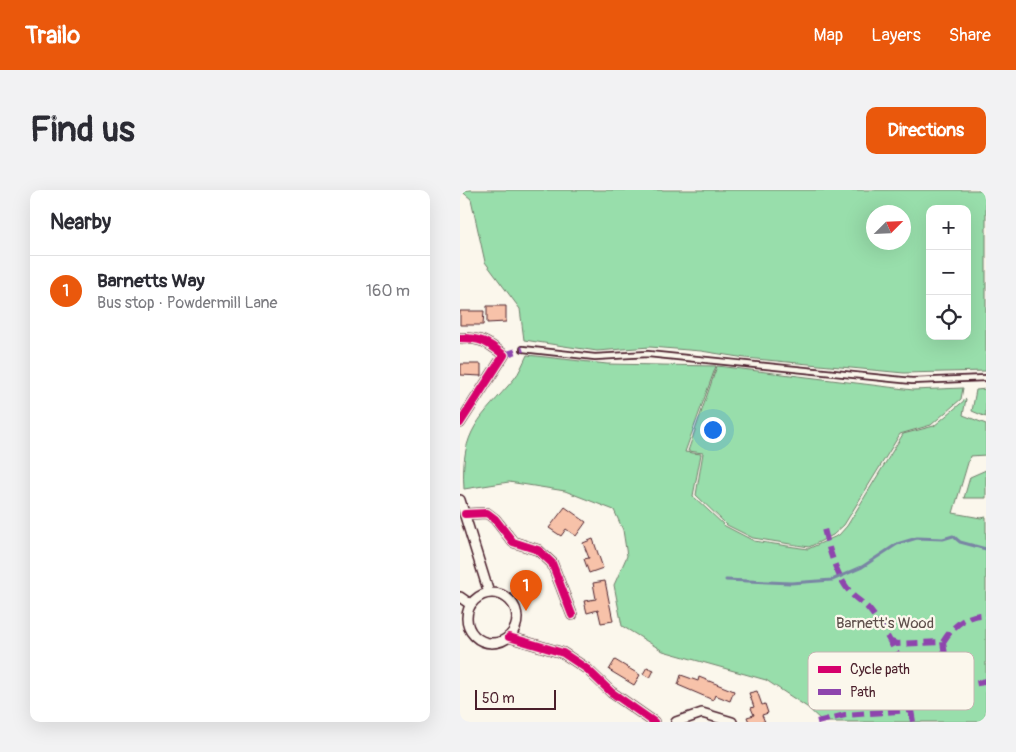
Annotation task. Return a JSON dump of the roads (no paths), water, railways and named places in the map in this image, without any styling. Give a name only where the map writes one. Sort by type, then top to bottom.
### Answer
[{"type":"street","points":[[460,338],[477,338],[486,341],[504,354],[460,423]]},
{"type":"street","points":[[460,500],[489,593]]},
{"type":"street","points":[[465,514],[486,514],[495,519],[512,542],[538,550],[552,563],[572,615]]},
{"type":"street","points":[[509,637],[517,623],[515,608],[505,596],[489,593],[476,598],[470,604],[466,619],[468,627],[478,640],[494,643],[509,637],[563,653],[588,668],[611,692],[654,722]]},
{"type":"street","points":[[460,597],[470,604]]},
{"type":"street","points":[[676,722],[702,713],[732,722]]},
{"type":"lane","points":[[523,349],[595,357],[648,354],[912,381],[986,378]]},
{"type":"waterway","points":[[726,580],[791,583],[832,580],[862,567],[897,544],[917,538],[943,539],[953,536],[960,542],[986,549]]},
{"type":"place","name":"Barnetts Way","points":[[526,611]]},
{"type":"park label","name":"Barnett's Wood","points":[[885,623]]}]
